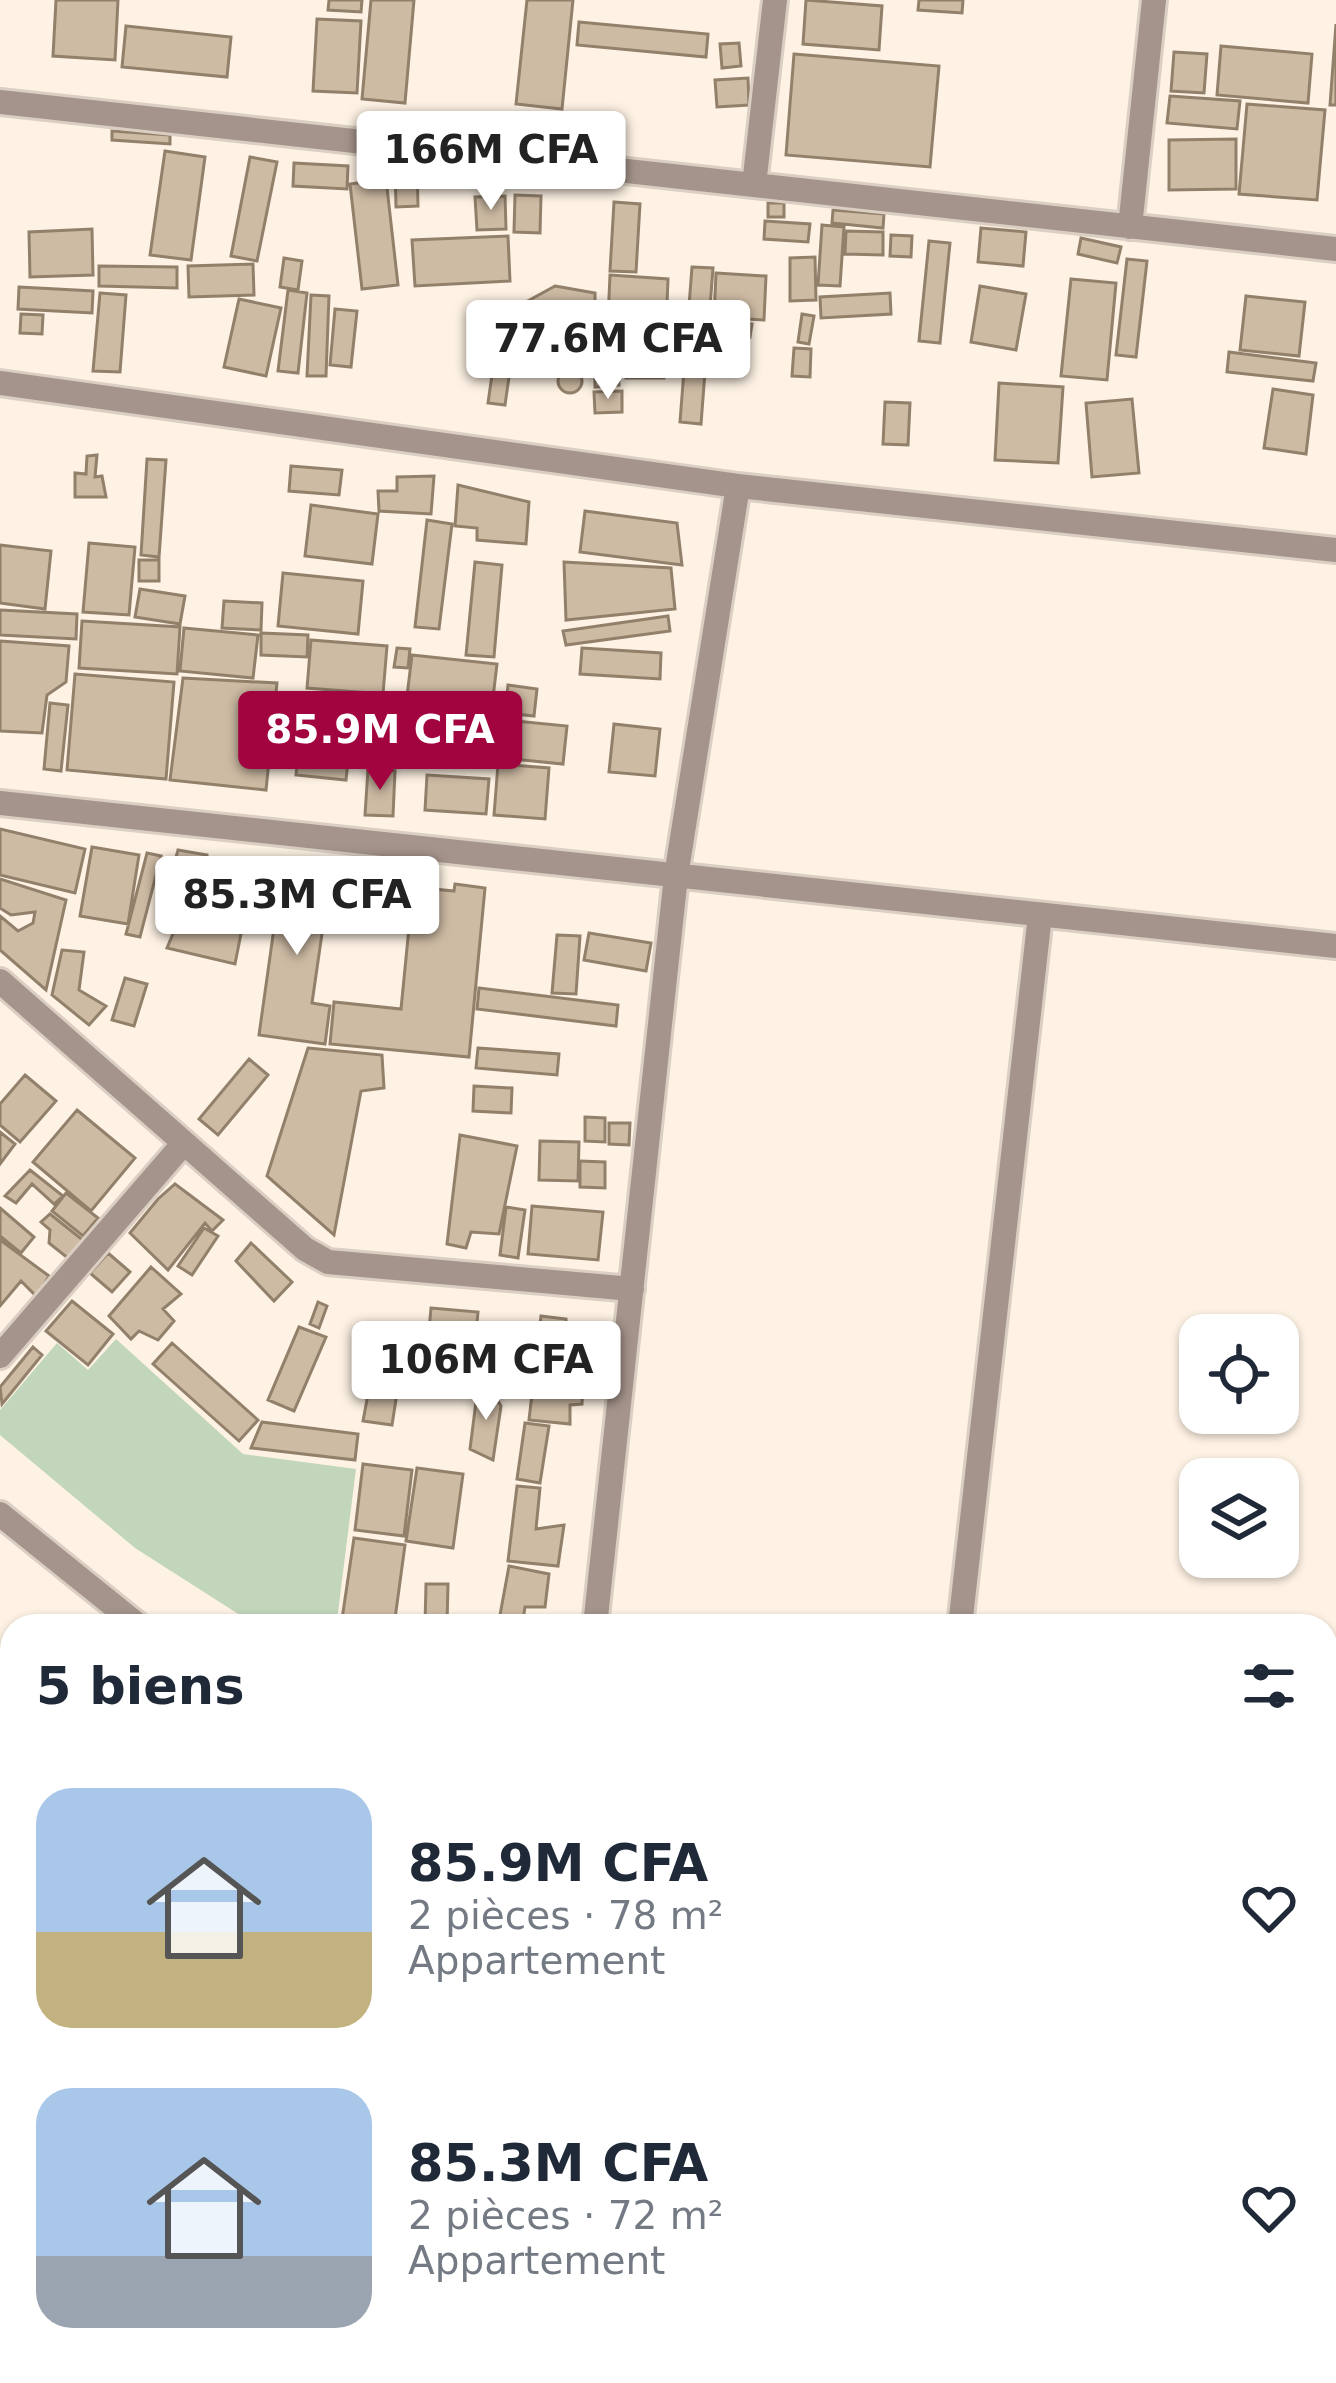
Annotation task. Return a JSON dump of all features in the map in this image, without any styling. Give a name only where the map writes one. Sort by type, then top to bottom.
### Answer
[{"type":"street","points":[[754,185],[775,0]]},
{"type":"street","points":[[1130,226],[1154,0]]},
{"type":"street","points":[[0,102],[1336,249]]},
{"type":"street","points":[[0,382],[738,487],[1336,550]]},
{"type":"street","points":[[596,1614],[676,876],[738,487]]},
{"type":"street","points":[[0,803],[1336,946]]},
{"type":"street","points":[[961,1614],[1040,915]]},
{"type":"street","points":[[0,981],[305,1249],[328,1262],[632,1289]]},
{"type":"street","points":[[0,1356],[183,1144]]},
{"type":"street","points":[[0,1514],[124,1614]]},
{"type":"green space","points":[[116,1339],[243,1454],[356,1469],[338,1614],[238,1614],[135,1548],[0,1435],[0,1410],[57,1343],[88,1370]]},
{"type":"building","points":[[56,0],[118,0],[115,60],[53,56]]},
{"type":"building","points":[[329,0],[362,0],[361,12],[328,10]]},
{"type":"building","points":[[371,0],[414,0],[405,103],[362,99]]},
{"type":"building","points":[[527,0],[573,0],[562,109],[516,104]]},
{"type":"building","points":[[806,0],[882,6],[879,50],[803,44]]},
{"type":"building","points":[[919,0],[963,0],[962,13],[918,10]]},
{"type":"building","points":[[317,19],[361,21],[357,93],[313,91]]},
{"type":"building","points":[[579,22],[708,34],[706,57],[577,45]]},
{"type":"building","points":[[1336,24],[1336,105],[1330,105]]},
{"type":"building","points":[[126,26],[231,37],[227,77],[122,67]]},
{"type":"building","points":[[739,43],[741,66],[722,68],[720,44]]},
{"type":"building","points":[[1221,46],[1312,54],[1308,103],[1217,95]]},
{"type":"building","points":[[1174,52],[1207,54],[1204,93],[1171,91]]},
{"type":"building","points":[[794,54],[939,66],[930,167],[786,155]]},
{"type":"building","points":[[748,78],[749,105],[717,107],[715,80]]},
{"type":"building","points":[[1170,96],[1240,101],[1237,129],[1167,123]]},
{"type":"building","points":[[1247,104],[1325,110],[1317,200],[1239,194]]},
{"type":"building","points":[[112,131],[170,135],[170,144],[112,140]]},
{"type":"building","points":[[1236,139],[1236,189],[1169,190],[1169,140]]},
{"type":"building","points":[[165,151],[205,157],[191,260],[150,255]]},
{"type":"building","points":[[250,157],[277,162],[257,261],[231,256]]},
{"type":"building","points":[[294,163],[348,166],[347,189],[293,186]]},
{"type":"building","points":[[395,166],[417,166],[418,206],[396,207]]},
{"type":"building","points":[[386,179],[398,285],[362,289],[350,184]]},
{"type":"building","points":[[515,195],[541,196],[540,233],[514,232]]},
{"type":"building","points":[[505,196],[506,229],[477,230],[475,197]]},
{"type":"building","points":[[614,202],[640,204],[636,272],[610,271]]},
{"type":"building","points":[[768,203],[784,203],[784,217],[768,217]]},
{"type":"building","points":[[833,210],[884,214],[883,228],[832,223]]},
{"type":"building","points":[[765,221],[810,224],[808,242],[764,239]]},
{"type":"building","points":[[822,225],[844,227],[840,286],[818,285]]},
{"type":"building","points":[[981,228],[1026,232],[1023,266],[978,262]]},
{"type":"building","points":[[92,229],[93,275],[30,277],[29,232]]},
{"type":"building","points":[[846,231],[883,232],[883,255],[845,254]]},
{"type":"building","points":[[891,235],[912,236],[911,257],[890,256]]},
{"type":"building","points":[[508,236],[510,281],[415,286],[412,240]]},
{"type":"building","points":[[1081,238],[1121,247],[1117,263],[1078,254]]},
{"type":"building","points":[[929,241],[950,243],[940,343],[919,341]]},
{"type":"building","points":[[815,257],[816,300],[790,301],[790,258]]},
{"type":"building","points":[[284,258],[302,261],[298,290],[280,287]]},
{"type":"building","points":[[1127,259],[1147,261],[1136,357],[1116,355]]},
{"type":"building","points":[[253,264],[254,295],[189,297],[188,266]]},
{"type":"building","points":[[99,266],[177,267],[177,288],[99,286]]},
{"type":"building","points":[[692,267],[713,268],[701,424],[680,422]]},
{"type":"building","points":[[716,273],[766,276],[764,320],[714,317]]},
{"type":"building","points":[[610,275],[668,279],[664,378],[626,378],[624,345],[607,342]]},
{"type":"building","points":[[1071,279],[1116,283],[1107,380],[1061,376]]},
{"type":"building","points":[[555,286],[595,293],[595,357],[552,353],[543,367],[512,367],[517,307]]},
{"type":"building","points":[[980,286],[1026,294],[1016,350],[971,342]]},
{"type":"building","points":[[19,287],[93,291],[92,313],[18,309]]},
{"type":"building","points":[[288,290],[307,293],[298,373],[278,371]]},
{"type":"building","points":[[100,293],[126,295],[120,372],[93,371]]},
{"type":"building","points":[[890,293],[891,314],[821,318],[820,297]]},
{"type":"building","points":[[311,295],[329,296],[326,376],[307,376]]},
{"type":"building","points":[[1246,296],[1305,302],[1299,356],[1240,350]]},
{"type":"building","points":[[239,299],[281,308],[266,376],[224,367]]},
{"type":"building","points":[[335,309],[357,311],[351,367],[330,365]]},
{"type":"building","points":[[21,314],[43,315],[42,334],[20,333]]},
{"type":"building","points":[[802,314],[814,316],[809,344],[798,342]]},
{"type":"building","points":[[477,315],[493,317],[490,365],[474,364]]},
{"type":"building","points":[[713,319],[752,324],[750,337],[711,333]]},
{"type":"building","points":[[498,320],[513,321],[512,345],[496,344]]},
{"type":"building","points":[[794,348],[811,349],[810,377],[792,376]]},
{"type":"building","points":[[1229,352],[1316,363],[1313,381],[1227,372]]},
{"type":"building","points":[[618,362],[619,385],[595,387],[595,363]]},
{"type":"building","points":[[493,368],[510,370],[505,405],[488,403]]},
{"type":"building","points":[[570,369],[582,381],[570,393],[558,381]]},
{"type":"building","points":[[999,383],[1063,387],[1058,463],[995,460]]},
{"type":"building","points":[[1273,389],[1313,395],[1306,454],[1264,448]]},
{"type":"building","points":[[622,391],[622,412],[595,413],[594,392]]},
{"type":"building","points":[[1132,399],[1139,473],[1092,477],[1086,403]]},
{"type":"building","points":[[885,402],[910,403],[908,445],[883,444]]},
{"type":"building","points":[[97,455],[95,477],[102,476],[106,497],[75,497],[75,473],[86,474],[87,456]]},
{"type":"building","points":[[147,459],[166,460],[159,557],[141,555]]},
{"type":"building","points":[[291,466],[342,470],[339,495],[289,491]]},
{"type":"building","points":[[434,476],[431,514],[379,511],[378,491],[397,491],[397,477]]},
{"type":"building","points":[[458,485],[529,502],[526,544],[477,540],[477,528],[455,526]]},
{"type":"building","points":[[311,505],[378,514],[372,564],[305,556]]},
{"type":"building","points":[[585,511],[677,523],[682,565],[580,552]]},
{"type":"building","points":[[427,520],[452,524],[439,629],[415,627]]},
{"type":"building","points":[[89,543],[135,547],[129,615],[83,612]]},
{"type":"building","points":[[0,545],[51,551],[45,609],[0,603]]},
{"type":"building","points":[[139,560],[159,560],[159,581],[139,581]]},
{"type":"building","points":[[475,562],[502,565],[494,657],[466,655]]},
{"type":"building","points":[[564,562],[671,568],[675,609],[566,620]]},
{"type":"building","points":[[283,573],[363,581],[358,634],[278,626]]},
{"type":"building","points":[[140,589],[185,596],[180,624],[135,617]]},
{"type":"building","points":[[224,601],[262,603],[261,630],[222,628]]},
{"type":"building","points":[[0,610],[77,614],[76,639],[0,635]]},
{"type":"building","points":[[668,616],[670,631],[566,645],[563,631]]},
{"type":"building","points":[[82,621],[180,627],[177,674],[79,668]]},
{"type":"building","points":[[184,628],[258,635],[253,678],[180,671]]},
{"type":"building","points":[[261,633],[308,635],[307,657],[261,655]]},
{"type":"building","points":[[311,640],[387,646],[383,694],[307,688]]},
{"type":"building","points":[[0,641],[69,646],[66,682],[47,695],[42,733],[0,731]]},
{"type":"building","points":[[397,648],[410,649],[408,668],[394,667]]},
{"type":"building","points":[[582,648],[661,653],[660,679],[580,674]]},
{"type":"building","points":[[412,655],[497,664],[492,706],[407,696]]},
{"type":"building","points":[[75,674],[174,682],[166,779],[67,770]]},
{"type":"building","points":[[183,678],[277,683],[266,790],[170,780]]},
{"type":"building","points":[[508,685],[537,689],[534,716],[505,713]]},
{"type":"building","points":[[304,699],[354,704],[346,780],[296,775]]},
{"type":"building","points":[[50,703],[68,705],[61,771],[44,769]]},
{"type":"building","points":[[506,720],[567,726],[563,764],[502,758]]},
{"type":"building","points":[[614,724],[660,729],[655,776],[609,772]]},
{"type":"building","points":[[498,764],[549,768],[545,819],[494,815]]},
{"type":"building","points":[[368,769],[395,771],[393,816],[365,815]]},
{"type":"building","points":[[427,775],[489,779],[486,814],[425,810]]},
{"type":"building","points":[[0,829],[85,849],[75,893],[0,875]]},
{"type":"building","points":[[92,847],[139,855],[128,924],[80,916]]},
{"type":"building","points":[[178,850],[207,855],[207,882],[249,893],[235,964],[167,948],[175,929],[158,922]]},
{"type":"building","points":[[147,853],[161,856],[140,937],[126,934]]},
{"type":"building","points":[[283,864],[331,871],[312,1003],[330,1006],[325,1044],[259,1035]]},
{"type":"building","points":[[0,879],[66,900],[46,990],[0,950],[0,916],[18,931],[33,923],[35,912],[11,915],[0,908]]},
{"type":"building","points":[[455,884],[485,888],[469,1057],[330,1044],[334,1002],[401,1009],[413,887],[454,891]]},
{"type":"building","points":[[589,933],[651,943],[646,971],[584,960]]},
{"type":"building","points":[[557,935],[580,936],[576,994],[552,993]]},
{"type":"building","points":[[62,950],[84,952],[79,990],[106,1006],[89,1025],[52,995]]},
{"type":"building","points":[[125,978],[147,984],[134,1026],[112,1020]]},
{"type":"building","points":[[479,988],[618,1005],[616,1026],[477,1009]]},
{"type":"building","points":[[308,1048],[382,1055],[384,1088],[361,1091],[334,1235],[267,1176]]},
{"type":"building","points":[[478,1048],[559,1054],[557,1075],[476,1068]]},
{"type":"building","points":[[249,1059],[268,1075],[218,1135],[199,1119]]},
{"type":"building","points":[[25,1075],[56,1101],[20,1142],[0,1125],[0,1104]]},
{"type":"building","points":[[474,1086],[512,1088],[511,1113],[473,1111]]},
{"type":"building","points":[[77,1110],[135,1158],[91,1211],[33,1162]]},
{"type":"building","points":[[585,1117],[605,1118],[605,1142],[585,1141]]},
{"type":"building","points":[[609,1123],[630,1123],[629,1145],[609,1144]]},
{"type":"building","points":[[0,1132],[15,1144],[0,1164]]},
{"type":"building","points":[[460,1135],[517,1146],[499,1234],[471,1232],[466,1248],[447,1244]]},
{"type":"building","points":[[540,1141],[579,1142],[578,1181],[539,1180]]},
{"type":"building","points":[[580,1161],[605,1162],[605,1188],[580,1187]]},
{"type":"building","points":[[30,1170],[63,1196],[54,1204],[32,1184],[16,1203],[5,1196]]},
{"type":"building","points":[[175,1184],[223,1220],[212,1231],[205,1223],[168,1270],[130,1233]]},
{"type":"building","points":[[66,1193],[98,1218],[83,1236],[52,1211]]},
{"type":"building","points":[[532,1206],[603,1212],[598,1260],[528,1254]]},
{"type":"building","points":[[506,1207],[525,1210],[518,1258],[500,1255]]},
{"type":"building","points":[[0,1208],[34,1237],[21,1253],[0,1236]]},
{"type":"building","points":[[50,1214],[84,1241],[69,1259],[49,1243],[50,1230],[41,1222]]},
{"type":"building","points":[[204,1228],[218,1236],[192,1275],[178,1266]]},
{"type":"building","points":[[0,1240],[49,1276],[37,1297],[21,1281],[0,1306]]},
{"type":"building","points":[[251,1243],[292,1282],[274,1301],[236,1261]]},
{"type":"building","points":[[108,1253],[130,1272],[112,1292],[90,1273]]},
{"type":"building","points":[[151,1267],[181,1294],[163,1309],[174,1321],[158,1340],[139,1331],[131,1339],[109,1316]]},
{"type":"building","points":[[72,1301],[113,1334],[88,1365],[46,1331]]},
{"type":"building","points":[[318,1302],[327,1306],[319,1328],[310,1324]]},
{"type":"building","points":[[431,1308],[478,1312],[471,1389],[424,1385]]},
{"type":"building","points":[[541,1316],[566,1319],[566,1329],[586,1329],[582,1404],[570,1405],[570,1424],[529,1420]]},
{"type":"building","points":[[299,1327],[326,1337],[294,1411],[268,1400]]},
{"type":"building","points":[[386,1336],[404,1340],[396,1384],[378,1381]]},
{"type":"building","points":[[172,1343],[258,1420],[239,1441],[153,1364]]},
{"type":"building","points":[[33,1347],[42,1355],[2,1404],[0,1387]]},
{"type":"building","points":[[478,1386],[489,1386],[501,1406],[493,1460],[470,1449]]},
{"type":"building","points":[[369,1389],[397,1393],[392,1425],[363,1421]]},
{"type":"building","points":[[262,1422],[358,1434],[355,1460],[251,1448]]},
{"type":"building","points":[[525,1423],[549,1426],[540,1483],[517,1479]]},
{"type":"building","points":[[363,1464],[412,1470],[404,1536],[355,1530]]},
{"type":"building","points":[[417,1468],[463,1474],[453,1548],[406,1541]]},
{"type":"building","points":[[517,1486],[540,1488],[536,1529],[564,1525],[558,1566],[508,1561]]},
{"type":"building","points":[[354,1538],[405,1545],[396,1614],[343,1614]]},
{"type":"building","points":[[509,1566],[549,1574],[545,1607],[525,1607],[524,1614],[500,1614]]},
{"type":"building","points":[[426,1584],[448,1584],[447,1614],[425,1614]]}]
